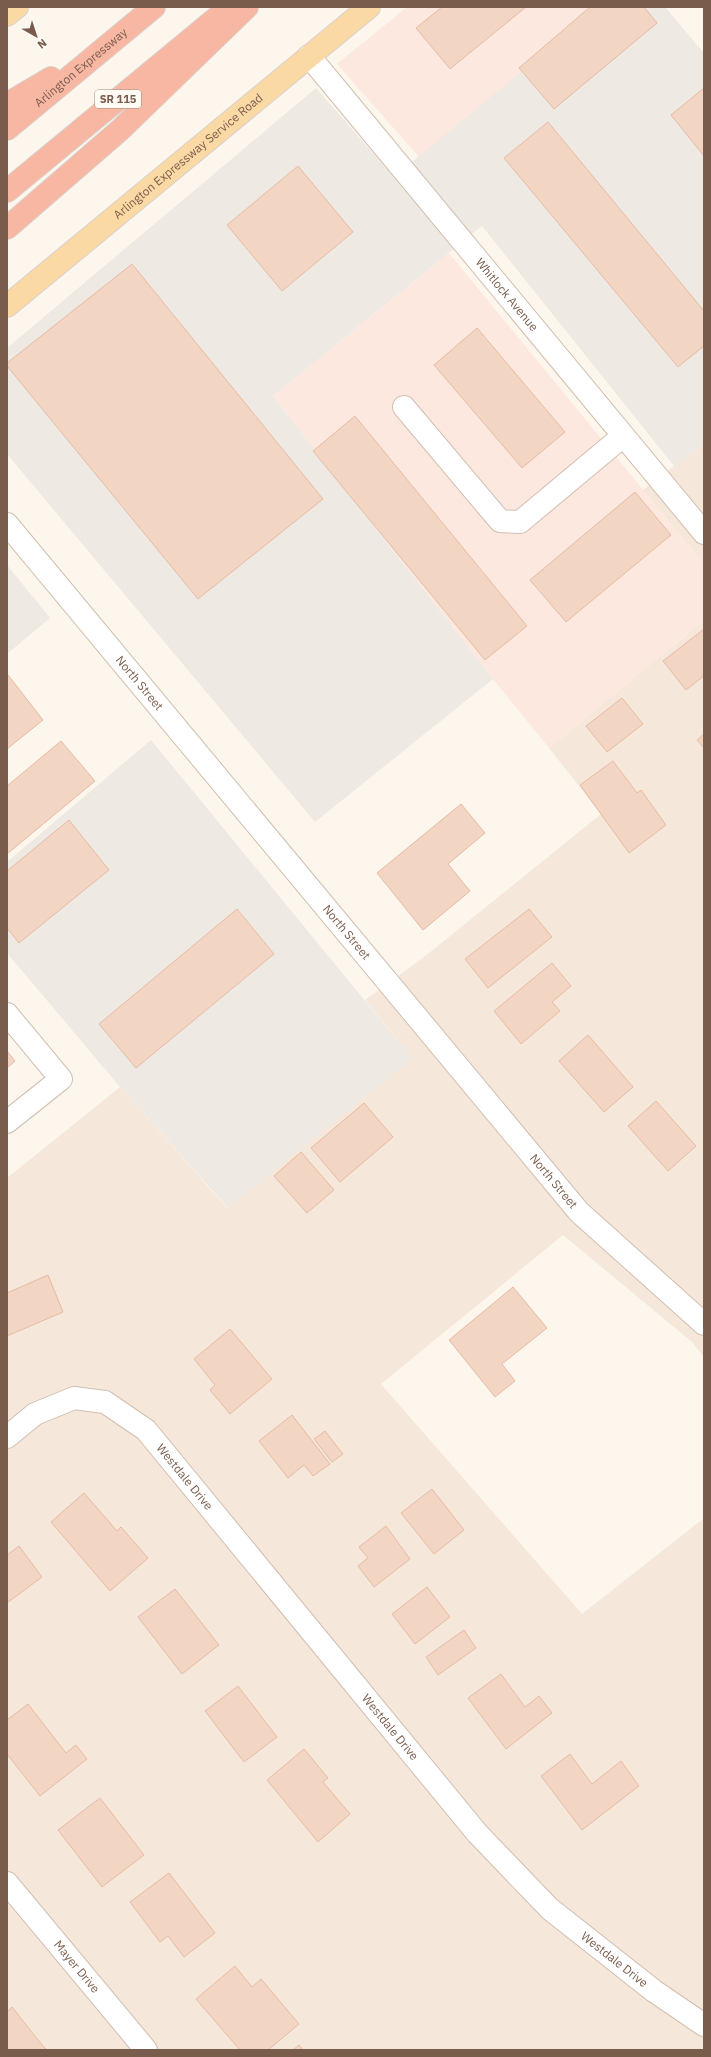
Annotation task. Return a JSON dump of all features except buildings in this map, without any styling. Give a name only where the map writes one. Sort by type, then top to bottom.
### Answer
[{"type":"highway","name":"Arlington Expressway","points":[[7,129],[154,7]]},
{"type":"highway","name":"SR 115","points":[[7,191],[230,7]]},
{"type":"highway","points":[[7,228],[120,130],[247,7]]},
{"type":"highway","points":[[7,104],[106,47]]},
{"type":"main road","points":[[7,16],[17,7]]},
{"type":"main road","name":"Arlington Expressway Service Road","points":[[7,306],[369,7]]},
{"type":"street","name":"Whitlock Avenue","points":[[309,56],[704,533]]},
{"type":"street","points":[[404,407],[500,521],[520,522],[623,436]]},
{"type":"street","name":"North Street","points":[[7,524],[579,1212],[704,1324]]},
{"type":"street","points":[[7,1014],[61,1079],[7,1122]]},
{"type":"street","name":"Westdale Drive","points":[[7,1437],[35,1414],[74,1398],[105,1402],[146,1430],[477,1834],[550,1909],[654,1991],[704,2025]]},
{"type":"street","name":"Mayer Drive","points":[[7,1883],[146,2050]]},
{"type":"shaded area","points":[[407,7],[599,7],[420,158],[337,64]]},
{"type":"shaded area","points":[[599,7],[665,7],[704,53],[704,443],[674,466],[482,226],[273,396],[493,679],[315,822],[7,454],[7,348],[316,88],[394,177]]},
{"type":"shaded area","points":[[449,253],[704,564],[704,620],[549,748],[493,679],[273,396]]},
{"type":"shaded area","points":[[704,443],[704,564],[643,490]]},
{"type":"shaded area","points":[[7,565],[50,618],[7,654]]},
{"type":"shaded area","points":[[704,620],[704,1228],[702,1230],[704,1232],[704,1357],[692,1342],[563,1235],[381,1384],[582,1614],[704,1518],[704,2050],[7,2050],[7,1178],[120,1087],[227,1208],[412,1058],[365,1000],[424,957],[601,814],[549,748]]},
{"type":"shaded area","points":[[151,740],[412,1058],[228,1208],[120,1087],[7,953],[7,862]]}]
